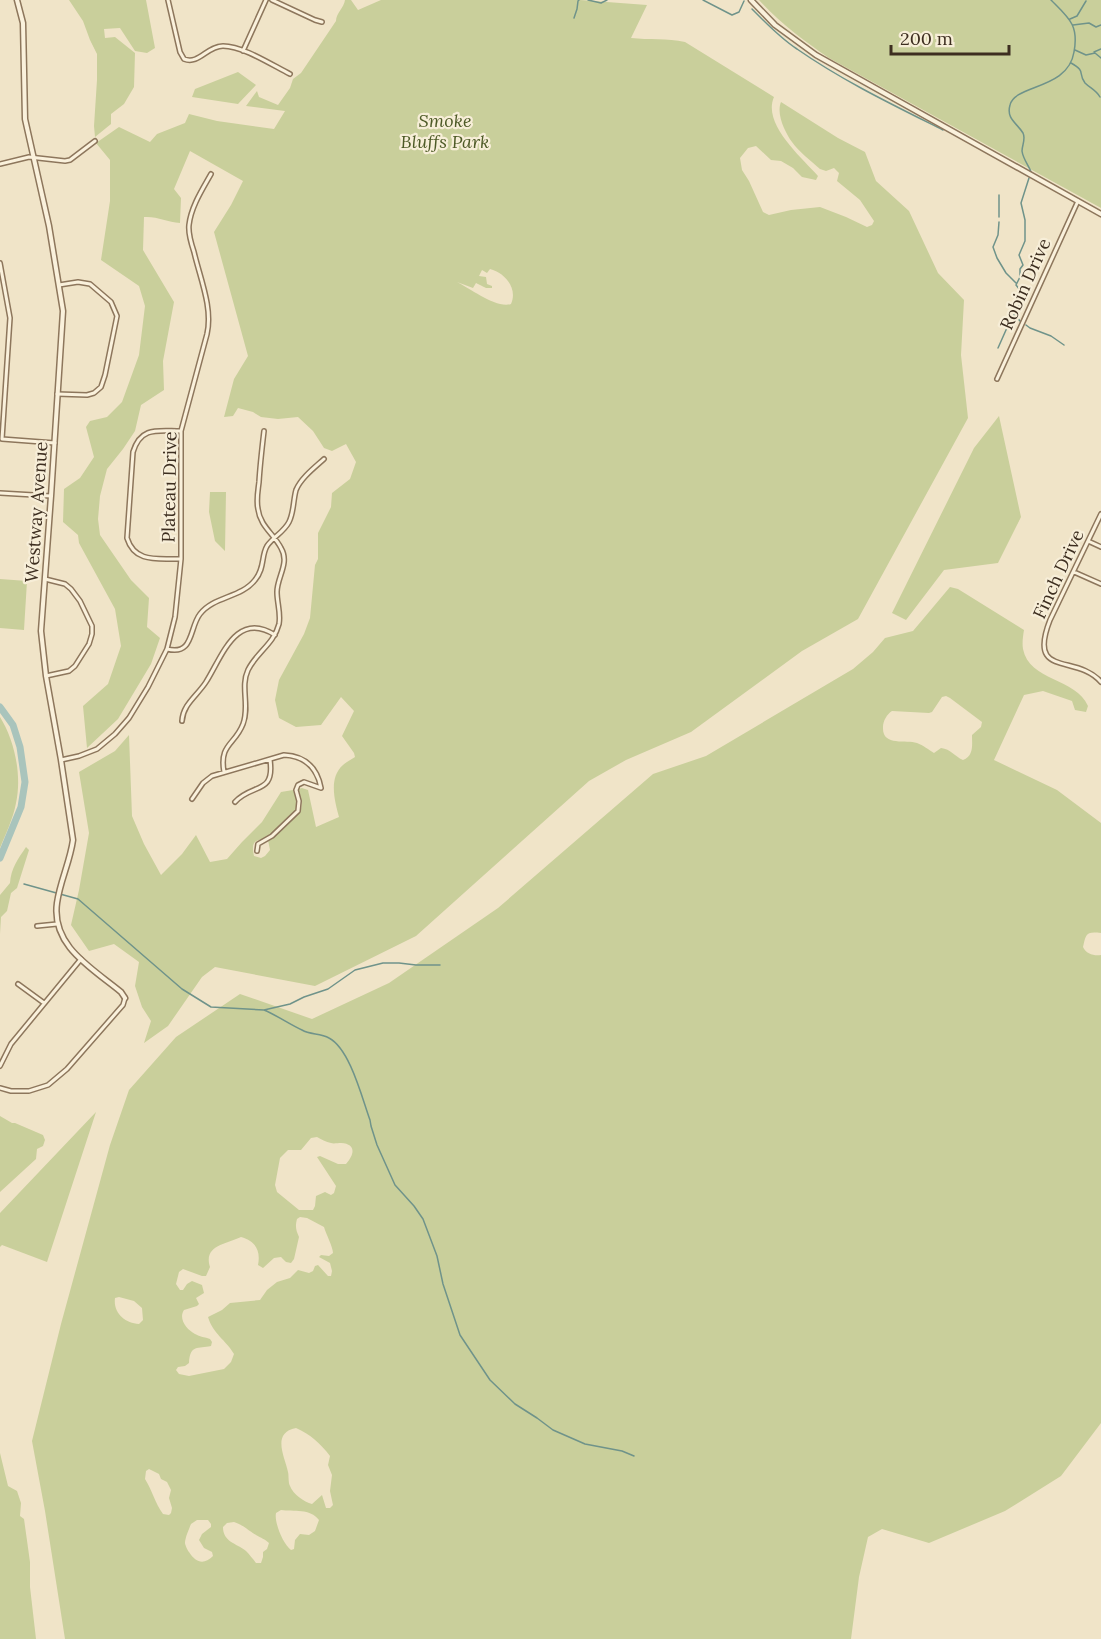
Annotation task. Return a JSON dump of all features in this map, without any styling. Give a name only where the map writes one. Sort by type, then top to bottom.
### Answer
[{"type":"street","name":"Westway Avenue","points":[[17,0],[23,23],[25,119],[49,226],[63,311],[40,631],[73,840],[57,903],[57,924]]},
{"type":"street","points":[[168,0],[180,52],[184,59],[195,60],[223,46],[243,51],[290,74]]},
{"type":"street","points":[[243,51],[266,0]]},
{"type":"street","points":[[272,0],[322,22]]},
{"type":"street","points":[[752,0],[776,25],[816,55],[1101,214]]},
{"type":"street","points":[[0,164],[34,157],[70,160],[95,141]]},
{"type":"street","name":"Plateau Drive","points":[[61,760],[97,749],[115,734],[129,718],[148,687],[167,649],[182,559],[181,431],[209,328],[208,311],[189,231],[193,208],[211,174]]},
{"type":"street","name":"Robin Drive","points":[[997,379],[1078,201]]},
{"type":"street","points":[[0,263],[10,318],[1,439],[55,443]]},
{"type":"street","points":[[57,394],[87,396],[101,387],[117,316],[111,302],[90,284],[78,282],[59,285]]},
{"type":"street","points":[[181,431],[151,432],[140,437],[135,444],[127,538],[129,547],[141,556],[182,559]]},
{"type":"street","points":[[224,772],[222,762],[225,751],[242,728],[246,715],[244,683],[247,673],[252,663],[268,646],[279,624],[277,592],[284,558],[280,546],[263,524],[257,506],[264,431]]},
{"type":"street","points":[[167,649],[175,651],[186,645],[196,620],[208,606],[253,583],[262,568],[267,547],[290,520],[295,494],[300,483],[324,459]]},
{"type":"street","points":[[0,493],[51,496]]},
{"type":"street","name":"Finch Drive","points":[[1101,514],[1044,641],[1044,649],[1055,662],[1085,670],[1101,682]]},
{"type":"street","points":[[1088,541],[1101,547]]},
{"type":"street","points":[[1074,572],[1101,584]]},
{"type":"street","points":[[45,579],[65,584],[71,589],[80,601],[92,626],[89,644],[75,666],[69,671],[46,676]]},
{"type":"street","points":[[182,721],[186,706],[206,682],[233,637],[243,630],[253,628],[275,635]]},
{"type":"street","points":[[192,799],[203,783],[212,776],[224,772],[284,755],[293,755],[308,762],[320,780],[321,788],[304,782],[298,785],[296,790],[299,801],[298,811],[272,836],[258,844],[257,851]]},
{"type":"street","points":[[235,802],[242,795],[261,788],[268,782],[272,772],[270,759]]},
{"type":"street","points":[[0,1088],[11,1091],[29,1091],[48,1085],[67,1069],[123,1005],[125,998],[66,944],[57,924],[37,926]]},
{"type":"street","points":[[0,1066],[11,1044],[81,959]]},
{"type":"street","points":[[18,984],[44,1003]]},
{"type":"green space","points":[[69,0],[146,0],[155,48],[147,53],[135,51],[120,28],[104,29],[105,38],[115,37],[135,53],[134,87],[124,104],[111,114],[111,124],[95,137],[97,54],[83,21]]},
{"type":"green space","name":"Smoke Bluffs Park","points":[[345,0],[351,0],[358,10],[381,0],[580,0],[647,5],[631,38],[685,42],[774,97],[772,107],[778,129],[818,176],[816,180],[802,177],[781,161],[771,160],[756,146],[748,148],[740,158],[742,170],[763,212],[769,215],[820,207],[867,227],[874,221],[860,200],[837,181],[839,173],[834,168],[826,171],[820,169],[795,146],[782,123],[781,102],[865,152],[876,181],[909,211],[938,273],[964,300],[961,355],[968,418],[858,619],[802,651],[691,732],[626,760],[589,781],[416,936],[315,986],[215,967],[202,977],[168,1026],[144,1043],[151,1021],[142,1007],[135,986],[139,962],[114,944],[89,951],[71,925],[89,833],[79,772],[115,751],[129,735],[132,816],[161,875],[182,854],[196,835],[210,862],[227,859],[262,822],[281,792],[293,790],[297,808],[272,835],[254,843],[254,856],[261,858],[265,856],[270,850],[268,840],[301,809],[298,789],[308,790],[316,827],[339,817],[334,783],[338,770],[355,757],[342,736],[354,711],[341,697],[321,725],[296,727],[279,718],[275,700],[279,680],[310,618],[315,565],[318,559],[318,533],[331,507],[332,493],[350,479],[356,462],[346,444],[332,451],[324,448],[313,431],[298,417],[278,419],[261,417],[238,408],[233,416],[224,417],[234,379],[248,356],[214,232],[243,181],[190,151],[174,189],[181,198],[180,223],[144,217],[143,250],[174,302],[163,361],[164,390],[141,405],[135,431],[107,469],[100,496],[98,519],[100,535],[131,580],[149,598],[147,627],[160,638],[151,664],[118,719],[87,748],[83,706],[108,684],[121,646],[115,609],[79,543],[78,535],[63,522],[64,489],[80,478],[94,457],[86,427],[90,421],[107,417],[122,402],[139,355],[145,306],[139,286],[101,260],[110,201],[110,160],[96,143],[119,127],[150,142],[157,134],[185,123],[189,114],[217,121],[274,129],[285,111],[246,106],[257,91],[259,97],[278,105],[290,88],[293,79],[301,73],[336,21]],"holes":[[[490,269],[509,282],[513,292],[511,304],[505,305],[491,301],[457,282],[473,288],[476,283],[492,288],[487,284],[486,277],[479,276],[482,270],[487,273]]]},
{"type":"green space","points":[[759,0],[1101,0],[1101,208],[829,58],[792,31]]},
{"type":"green space","points":[[238,72],[256,85],[238,104],[192,97],[195,89]]},
{"type":"green space","points":[[999,416],[1021,517],[998,563],[944,570],[906,620],[892,613],[974,448]]},
{"type":"green space","points":[[210,492],[226,492],[225,551],[215,541],[209,512]]},
{"type":"green space","points":[[0,579],[27,581],[24,630],[0,628]]},
{"type":"green space","points":[[950,587],[958,589],[1024,630],[1023,649],[1027,659],[1043,674],[1074,690],[1088,706],[1086,712],[1075,710],[1072,701],[1043,691],[1024,695],[994,760],[1057,790],[1101,823],[1101,933],[1088,934],[1083,947],[1090,954],[1101,955],[1101,1423],[1061,1476],[1005,1511],[929,1543],[882,1529],[868,1537],[859,1577],[851,1639],[65,1639],[32,1441],[110,1145],[129,1090],[176,1037],[240,994],[312,1019],[389,983],[498,908],[653,774],[706,756],[853,669],[885,638],[913,631]],"holes":[[[946,696],[982,722],[981,727],[972,735],[972,750],[967,758],[963,760],[941,748],[934,753],[917,743],[890,740],[884,733],[885,720],[892,711],[932,712],[942,697]],[[317,1137],[332,1143],[350,1145],[353,1150],[346,1164],[338,1164],[320,1156],[317,1157],[336,1186],[331,1195],[325,1192],[316,1196],[313,1210],[299,1210],[277,1192],[275,1185],[280,1158],[288,1150],[301,1150],[311,1138]],[[300,1217],[324,1227],[333,1253],[319,1257],[330,1263],[331,1276],[328,1276],[318,1265],[309,1273],[298,1270],[290,1278],[277,1282],[260,1300],[230,1303],[208,1317],[213,1328],[234,1354],[231,1362],[224,1369],[189,1376],[179,1374],[176,1370],[189,1363],[193,1350],[211,1346],[212,1342],[192,1332],[184,1324],[182,1313],[184,1310],[197,1306],[199,1304],[196,1298],[204,1293],[202,1285],[192,1281],[180,1290],[176,1284],[179,1272],[183,1269],[206,1276],[210,1267],[210,1254],[213,1250],[241,1237],[256,1247],[259,1255],[258,1265],[263,1268],[274,1258],[281,1257],[291,1263],[299,1237],[296,1228],[297,1219]],[[119,1297],[134,1301],[142,1308],[143,1320],[139,1324],[125,1319],[118,1313],[115,1298]],[[296,1428],[315,1440],[330,1456],[328,1465],[332,1475],[330,1491],[333,1505],[330,1508],[326,1508],[322,1495],[312,1504],[299,1497],[291,1489],[282,1446],[284,1435]],[[149,1469],[159,1474],[161,1479],[167,1482],[171,1490],[169,1498],[172,1508],[169,1515],[163,1514],[145,1479],[146,1471]],[[281,1510],[296,1511],[306,1512],[319,1520],[315,1531],[309,1535],[300,1534],[295,1540],[294,1549],[291,1550],[282,1538],[276,1513]],[[197,1520],[208,1520],[211,1527],[202,1534],[199,1540],[204,1548],[212,1552],[213,1556],[203,1562],[197,1560],[185,1543],[191,1524]],[[234,1522],[269,1543],[263,1552],[261,1563],[256,1563],[246,1551],[228,1539],[223,1527],[227,1523]]]},
{"type":"green space","points":[[0,717],[10,737],[16,759],[18,793],[15,809],[0,848]]},
{"type":"green space","points":[[26,847],[29,850],[17,888],[11,893],[7,911],[1,917],[0,934],[0,895],[10,883],[13,868]]},
{"type":"green space","points":[[96,1112],[47,1262],[2,1245],[0,1247],[0,1213]]},
{"type":"green space","points":[[0,1116],[43,1135],[45,1140],[43,1146],[37,1149],[36,1159],[0,1192]]},
{"type":"green space","points":[[0,1453],[8,1486],[17,1491],[21,1503],[20,1516],[24,1519],[30,1562],[30,1587],[36,1639],[0,1639]]},
{"type":"waterway","points":[[574,18],[579,0]]},
{"type":"waterway","points":[[588,0],[601,3],[607,0]]},
{"type":"waterway","points":[[703,0],[732,15],[739,12],[744,1]]},
{"type":"waterway","points":[[1031,172],[1022,151],[1024,135],[1011,117],[1009,110],[1014,98],[1052,80],[1070,64],[1074,52],[1074,28],[1051,0]]},
{"type":"waterway","points":[[1070,19],[1077,16],[1086,1]]},
{"type":"waterway","points":[[752,9],[773,30],[814,61],[868,92],[943,130]]},
{"type":"waterway","points":[[1073,25],[1089,23],[1096,27],[1101,25]]},
{"type":"waterway","points":[[1094,52],[1101,49]]},
{"type":"waterway","points":[[1075,50],[1086,55],[1095,53],[1101,58]]},
{"type":"waterway","points":[[1071,63],[1079,68],[1085,83],[1100,97]]},
{"type":"waterway","points":[[998,348],[1023,298],[1023,294],[1016,285],[1023,265],[1019,255],[1025,241],[1025,220],[1021,203],[1029,178]]},
{"type":"waterway","points":[[999,195],[999,217]]},
{"type":"waterway","points":[[999,222],[998,235],[993,247],[1006,273],[1016,283]]},
{"type":"waterway","points":[[1015,315],[1020,321]]},
{"type":"waterway","points":[[1026,325],[1051,336],[1064,345]]},
{"type":"waterway","points":[[0,707],[13,725],[20,747],[25,782],[21,807],[0,858]]},
{"type":"waterway","points":[[24,884],[78,899],[182,989],[211,1007],[264,1010],[290,1004],[328,989],[355,970],[383,963],[440,965]]},
{"type":"waterway","points":[[264,1010],[305,1032],[329,1038],[343,1052],[354,1075],[377,1145],[395,1185],[423,1219],[437,1256],[443,1284],[460,1335],[490,1380],[515,1404],[553,1430],[585,1444],[622,1451],[634,1456]]}]
